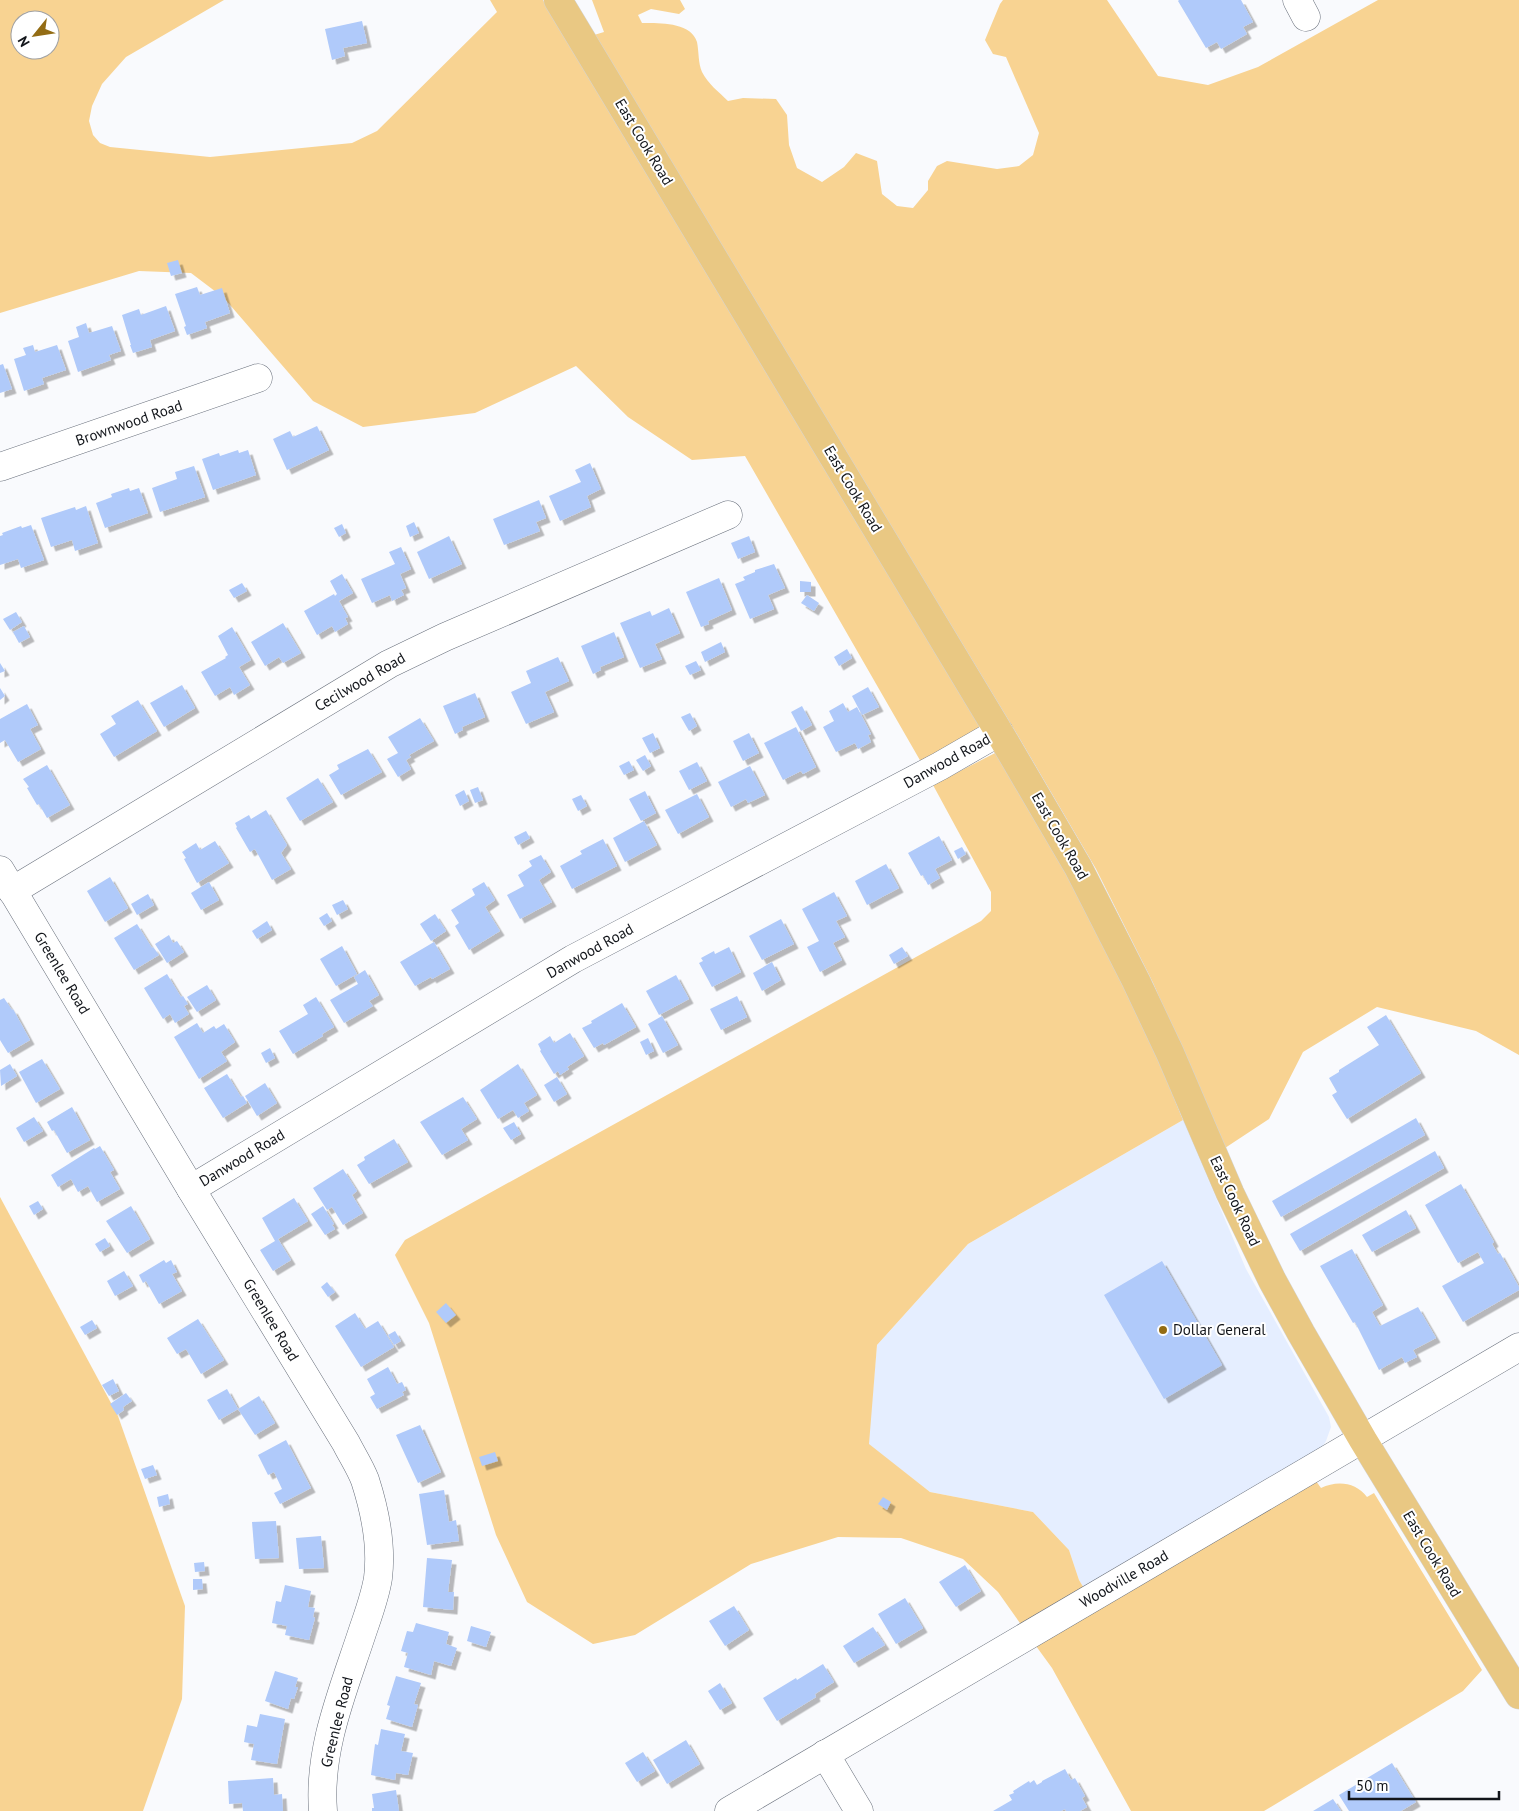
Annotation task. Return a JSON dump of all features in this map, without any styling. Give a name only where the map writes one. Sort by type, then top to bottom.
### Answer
[{"type":"main road","name":"East Cook Road","points":[[558,0],[999,732],[1078,867],[1108,923],[1170,1053],[1230,1193],[1255,1246],[1301,1334],[1362,1440],[1519,1695]]},
{"type":"street","name":"Brownwood Road","points":[[0,467],[258,378]]},
{"type":"street","name":"Cecilwood Road","points":[[6,880],[390,664],[445,637],[728,515]]},
{"type":"street","name":"Danwood Road","points":[[191,1189],[573,959],[940,766],[999,732]]},
{"type":"street","name":"Greenlee Road","points":[[6,880],[346,1443],[364,1479],[374,1513],[378,1543],[378,1578],[325,1754],[322,1790],[323,1811]]},
{"type":"street","name":"Woodville Road","points":[[729,1811],[1519,1347]]},
{"type":"street","points":[[825,1754],[859,1811]]},
{"type":"shaded area","points":[[0,0],[224,0],[126,57],[102,84],[92,106],[89,121],[93,135],[100,143],[110,147],[210,157],[352,143],[377,131],[497,12],[490,0],[543,0],[984,727],[921,762],[745,456],[692,460],[628,417],[576,366],[475,413],[363,427],[313,401],[224,298],[191,273],[139,271],[0,313]]},
{"type":"shaded area","points":[[592,0],[680,0],[685,9],[679,14],[651,9],[638,15],[642,23],[674,25],[694,35],[704,76],[728,101],[743,98],[776,99],[787,115],[789,145],[797,168],[822,182],[844,167],[856,153],[877,161],[882,194],[897,206],[913,208],[928,190],[928,181],[937,166],[947,161],[997,169],[1019,166],[1033,155],[1039,133],[1006,57],[993,54],[985,40],[1003,0],[1107,0],[1158,76],[1208,85],[1258,67],[1378,0],[1519,0],[1519,1055],[1476,1031],[1377,1007],[1303,1052],[1269,1119],[1225,1148],[1153,983],[1096,869],[1018,736],[594,35],[604,32]]},
{"type":"shaded area","points":[[999,751],[1094,923],[1158,1059],[1183,1120],[968,1244],[877,1345],[869,1444],[930,1492],[1033,1512],[1069,1550],[1079,1580],[1085,1590],[1022,1626],[998,1592],[963,1559],[901,1538],[838,1537],[751,1564],[635,1635],[593,1644],[527,1602],[496,1535],[429,1323],[395,1255],[405,1240],[981,921],[991,911],[991,892],[933,785]]},
{"type":"shaded area","points":[[1183,1120],[1246,1269],[1329,1417],[1331,1427],[1326,1441],[1320,1450],[1085,1590],[1079,1580],[1069,1550],[1033,1512],[930,1492],[868,1444],[877,1345],[968,1244]]},
{"type":"shaded area","points":[[0,1197],[118,1416],[185,1606],[182,1699],[143,1811],[0,1811]]},
{"type":"shaded area","points":[[1316,1481],[1321,1488],[1340,1483],[1352,1485],[1367,1497],[1374,1493],[1482,1670],[1463,1691],[1264,1811],[1131,1811],[1052,1668],[1036,1646]]},
{"type":"building","points":[[1179,0],[1241,0],[1253,22],[1243,27],[1247,34],[1221,49],[1217,42],[1206,48]]},
{"type":"building","points":[[362,21],[367,43],[343,48],[345,56],[332,60],[325,29]]},
{"type":"building","points":[[178,260],[182,273],[171,276],[167,263]]},
{"type":"building","points":[[197,287],[200,295],[222,288],[230,313],[205,322],[207,328],[187,335],[184,327],[186,326],[175,294]]},
{"type":"building","points":[[166,306],[175,331],[150,340],[152,347],[133,353],[122,315],[139,309],[141,315]]},
{"type":"building","points":[[86,323],[89,333],[112,326],[121,351],[109,355],[111,360],[78,372],[68,341],[79,337],[76,327]]},
{"type":"building","points":[[33,345],[35,352],[57,345],[66,370],[42,378],[44,384],[24,391],[14,359],[26,355],[23,348]]},
{"type":"building","points":[[3,364],[12,389],[0,393],[0,365]]},
{"type":"building","points":[[317,426],[329,450],[287,470],[273,439],[290,431],[293,437]]},
{"type":"building","points":[[238,450],[239,453],[248,450],[256,475],[213,490],[202,459],[219,453],[220,456]]},
{"type":"building","points":[[590,463],[601,489],[587,496],[591,507],[560,521],[549,496],[581,482],[575,470]]},
{"type":"building","points":[[194,466],[205,497],[160,512],[152,488],[177,479],[175,472]]},
{"type":"building","points":[[129,488],[130,491],[139,488],[148,513],[105,528],[96,503],[112,497],[111,494]]},
{"type":"building","points":[[539,500],[546,518],[536,522],[540,531],[504,545],[493,519]]},
{"type":"building","points":[[86,506],[98,543],[75,551],[72,540],[51,547],[41,518],[75,507],[76,510]]},
{"type":"building","points":[[414,522],[419,533],[410,537],[406,526]]},
{"type":"building","points":[[342,524],[346,533],[339,537],[334,528]]},
{"type":"building","points":[[31,525],[44,560],[21,568],[18,559],[0,565],[0,536],[3,535],[2,533],[21,526],[22,528]]},
{"type":"building","points":[[449,536],[462,564],[429,579],[417,552]]},
{"type":"building","points":[[749,536],[755,552],[738,559],[731,543]]},
{"type":"building","points":[[401,547],[411,569],[400,574],[406,588],[401,590],[404,595],[392,601],[390,595],[372,603],[361,579],[395,564],[389,552]]},
{"type":"building","points":[[774,564],[785,588],[768,595],[774,609],[750,619],[735,584],[745,580],[743,577],[755,572],[755,570]]},
{"type":"building","points":[[342,574],[353,593],[339,601],[348,617],[345,618],[348,624],[335,632],[332,626],[317,635],[304,611],[334,594],[335,596],[337,594],[330,581]]},
{"type":"building","points":[[719,578],[732,610],[708,621],[709,624],[701,627],[686,592]]},
{"type":"building","points":[[800,581],[811,582],[811,592],[800,592]]},
{"type":"building","points":[[242,583],[247,591],[234,598],[229,590]]},
{"type":"building","points":[[807,595],[819,603],[814,611],[801,603]]},
{"type":"building","points":[[669,608],[680,633],[655,644],[662,659],[640,668],[620,623],[650,611],[652,616]]},
{"type":"building","points":[[16,612],[22,622],[10,630],[3,619]]},
{"type":"building","points":[[283,623],[301,653],[283,663],[279,657],[265,666],[251,642]]},
{"type":"building","points":[[24,626],[30,637],[19,643],[13,632]]},
{"type":"building","points":[[232,627],[251,660],[239,667],[250,685],[234,695],[230,687],[215,696],[201,672],[226,658],[228,655],[218,636]]},
{"type":"building","points":[[614,632],[624,657],[600,667],[601,670],[593,674],[581,646]]},
{"type":"building","points":[[721,642],[725,652],[705,662],[701,652]]},
{"type":"building","points":[[847,649],[852,658],[839,666],[834,657]]},
{"type":"building","points":[[558,657],[569,681],[545,692],[554,712],[526,724],[511,692],[531,683],[526,671]]},
{"type":"building","points":[[696,661],[701,670],[690,675],[685,666]]},
{"type":"building","points":[[0,663],[5,671],[0,673]]},
{"type":"building","points":[[182,685],[195,708],[164,727],[150,703]]},
{"type":"building","points":[[868,687],[879,707],[862,715],[852,696]]},
{"type":"building","points":[[0,688],[5,696],[0,700]]},
{"type":"building","points":[[475,693],[485,717],[462,727],[463,730],[455,734],[443,706]]},
{"type":"building","points":[[138,700],[157,731],[114,757],[100,734],[116,724],[111,716]]},
{"type":"building","points":[[843,703],[848,712],[857,707],[871,734],[868,735],[871,742],[858,749],[855,743],[836,752],[823,727],[834,721],[829,711]]},
{"type":"building","points":[[27,704],[38,725],[30,729],[41,749],[18,762],[5,740],[0,743],[0,719]]},
{"type":"building","points":[[802,706],[812,725],[801,731],[791,712]]},
{"type":"building","points":[[690,713],[697,726],[689,731],[681,717]]},
{"type":"building","points":[[420,718],[434,741],[409,755],[411,757],[406,760],[411,769],[398,777],[387,759],[398,753],[388,737]]},
{"type":"building","points":[[796,727],[816,767],[803,774],[801,771],[783,780],[764,743]]},
{"type":"building","points":[[653,733],[660,748],[650,753],[642,738]]},
{"type":"building","points":[[749,733],[759,753],[743,761],[733,741]]},
{"type":"building","points":[[368,749],[382,772],[341,795],[329,775],[339,769],[337,765]]},
{"type":"building","points":[[645,755],[651,766],[643,771],[636,760]]},
{"type":"building","points":[[629,761],[634,770],[624,775],[619,766]]},
{"type":"building","points":[[697,762],[707,781],[689,790],[679,771]]},
{"type":"building","points":[[47,765],[70,805],[47,818],[39,804],[37,805],[23,779]]},
{"type":"building","points":[[750,766],[765,795],[748,803],[746,799],[731,807],[718,782]]},
{"type":"building","points":[[318,778],[333,802],[300,821],[286,798]]},
{"type":"building","points":[[478,787],[483,800],[475,803],[470,790]]},
{"type":"building","points":[[464,790],[469,801],[460,806],[455,795]]},
{"type":"building","points":[[645,791],[656,813],[641,821],[629,799]]},
{"type":"building","points":[[697,794],[709,817],[678,834],[665,810]]},
{"type":"building","points":[[581,795],[587,806],[578,811],[572,799]]},
{"type":"building","points":[[266,810],[287,845],[281,853],[291,869],[272,880],[255,849],[250,852],[235,823],[249,815],[251,819]]},
{"type":"building","points":[[644,821],[657,845],[625,862],[613,838]]},
{"type":"building","points":[[526,831],[530,838],[518,845],[514,837]]},
{"type":"building","points":[[939,836],[952,860],[935,869],[940,878],[928,885],[908,853]]},
{"type":"building","points":[[603,839],[617,866],[572,889],[560,866],[582,854],[580,851]]},
{"type":"building","points":[[215,841],[229,863],[197,883],[182,852],[196,843],[200,850]]},
{"type":"building","points":[[962,847],[966,854],[958,859],[954,851]]},
{"type":"building","points":[[541,855],[551,872],[539,880],[552,902],[520,919],[507,895],[524,886],[518,875],[532,866],[529,861]]},
{"type":"building","points":[[886,864],[899,888],[867,905],[855,881]]},
{"type":"building","points":[[110,877],[128,908],[105,922],[87,891]]},
{"type":"building","points":[[209,882],[219,900],[201,910],[191,893]]},
{"type":"building","points":[[484,882],[495,900],[485,907],[500,931],[469,950],[455,926],[459,923],[451,910],[475,895],[472,889]]},
{"type":"building","points":[[834,892],[847,916],[836,921],[845,937],[833,943],[842,960],[820,972],[807,947],[819,941],[802,909]]},
{"type":"building","points":[[148,894],[154,905],[137,915],[131,904]]},
{"type":"building","points":[[343,900],[348,909],[337,915],[332,905]]},
{"type":"building","points":[[327,913],[332,921],[324,926],[319,918]]},
{"type":"building","points":[[435,914],[446,931],[431,941],[420,924]]},
{"type":"building","points":[[781,919],[794,944],[762,960],[749,936]]},
{"type":"building","points":[[267,921],[272,930],[257,939],[252,931]]},
{"type":"building","points":[[137,924],[152,948],[159,955],[134,970],[114,938]]},
{"type":"building","points":[[169,935],[173,943],[177,941],[184,952],[167,963],[155,944]]},
{"type":"building","points":[[434,942],[450,969],[415,986],[400,962]]},
{"type":"building","points":[[342,946],[357,974],[336,986],[320,959]]},
{"type":"building","points":[[729,947],[741,972],[712,987],[699,963],[703,961],[701,958],[714,951],[715,954]]},
{"type":"building","points":[[902,947],[908,956],[894,964],[889,955]]},
{"type":"building","points":[[772,962],[781,980],[762,991],[753,973]]},
{"type":"building","points":[[365,970],[379,995],[369,1001],[373,1006],[344,1023],[330,1000],[358,984],[354,977]]},
{"type":"building","points":[[167,974],[181,997],[183,996],[188,1004],[184,1006],[189,1014],[175,1023],[170,1014],[163,1019],[144,988]]},
{"type":"building","points":[[676,975],[689,999],[659,1015],[646,991]]},
{"type":"building","points":[[207,985],[216,1000],[197,1012],[187,997]]},
{"type":"building","points":[[737,996],[747,1017],[721,1030],[710,1009]]},
{"type":"building","points":[[316,997],[334,1027],[293,1054],[279,1031],[308,1014],[303,1005]]},
{"type":"building","points":[[4,998],[13,1009],[30,1040],[8,1053],[0,1040],[0,1000]]},
{"type":"building","points":[[622,1003],[636,1027],[604,1045],[603,1043],[594,1048],[582,1028]]},
{"type":"building","points":[[1386,1015],[1421,1073],[1347,1119],[1332,1095],[1337,1092],[1329,1078],[1379,1045],[1367,1027]]},
{"type":"building","points":[[662,1016],[678,1045],[663,1053],[648,1024]]},
{"type":"building","points":[[197,1023],[203,1033],[214,1026],[216,1029],[224,1024],[235,1042],[221,1052],[227,1061],[199,1079],[174,1037]]},
{"type":"building","points":[[570,1033],[584,1056],[567,1067],[569,1069],[560,1075],[558,1071],[554,1074],[540,1051],[538,1044],[550,1036],[554,1043]]},
{"type":"building","points":[[648,1038],[654,1051],[646,1055],[640,1042]]},
{"type":"building","points":[[270,1048],[275,1058],[266,1063],[261,1053]]},
{"type":"building","points":[[42,1059],[60,1089],[36,1103],[19,1072]]},
{"type":"building","points":[[10,1064],[17,1076],[1,1086],[0,1070]]},
{"type":"building","points":[[518,1064],[537,1095],[524,1103],[529,1111],[518,1118],[513,1110],[498,1119],[480,1090]]},
{"type":"building","points":[[227,1074],[241,1097],[243,1096],[247,1103],[223,1118],[204,1088]]},
{"type":"building","points":[[557,1077],[567,1094],[554,1102],[544,1085]]},
{"type":"building","points":[[265,1083],[277,1103],[257,1116],[245,1096]]},
{"type":"building","points":[[463,1097],[477,1119],[461,1129],[468,1140],[442,1155],[420,1122]]},
{"type":"building","points":[[72,1107],[90,1140],[67,1153],[54,1130],[52,1131],[47,1122]]},
{"type":"building","points":[[34,1117],[43,1131],[24,1142],[16,1128]]},
{"type":"building","points":[[1416,1118],[1425,1135],[1281,1217],[1272,1201]]},
{"type":"building","points":[[514,1122],[521,1134],[511,1140],[503,1128]]},
{"type":"building","points":[[394,1139],[408,1162],[369,1184],[357,1165],[365,1160],[364,1157]]},
{"type":"building","points":[[100,1146],[114,1170],[110,1172],[120,1189],[97,1202],[88,1186],[78,1192],[71,1179],[58,1187],[51,1175]]},
{"type":"building","points":[[1435,1151],[1444,1168],[1300,1251],[1290,1234]]},
{"type":"building","points":[[343,1169],[357,1191],[352,1195],[363,1213],[343,1225],[332,1207],[327,1210],[313,1188]]},
{"type":"building","points":[[1461,1184],[1494,1242],[1492,1244],[1498,1254],[1500,1253],[1519,1287],[1519,1290],[1463,1322],[1442,1286],[1484,1263],[1478,1252],[1458,1263],[1425,1205]]},
{"type":"building","points":[[294,1198],[308,1221],[278,1239],[291,1260],[273,1271],[260,1250],[275,1241],[262,1218]]},
{"type":"building","points":[[38,1201],[43,1209],[34,1215],[29,1206]]},
{"type":"building","points":[[131,1206],[150,1239],[127,1253],[106,1221]]},
{"type":"building","points":[[323,1206],[335,1229],[325,1235],[311,1214]]},
{"type":"building","points":[[1406,1210],[1416,1228],[1372,1252],[1362,1235]]},
{"type":"building","points":[[105,1238],[110,1246],[100,1252],[95,1244]]},
{"type":"building","points":[[1352,1249],[1383,1305],[1372,1312],[1380,1326],[1418,1307],[1436,1338],[1413,1350],[1417,1357],[1405,1363],[1402,1357],[1379,1370],[1355,1322],[1353,1323],[1320,1266]]},
{"type":"building","points":[[164,1260],[166,1263],[171,1260],[177,1272],[172,1274],[182,1291],[159,1304],[146,1281],[143,1283],[139,1275]]},
{"type":"building","name":"Dollar General","points":[[1162,1261],[1222,1365],[1164,1399],[1104,1295]]},
{"type":"building","points":[[124,1271],[133,1286],[115,1296],[107,1281]]},
{"type":"building","points":[[327,1282],[335,1292],[328,1297],[321,1287]]},
{"type":"building","points":[[446,1303],[456,1315],[446,1323],[436,1312]]},
{"type":"building","points":[[355,1313],[365,1329],[378,1321],[394,1347],[361,1367],[335,1326]]},
{"type":"building","points":[[198,1319],[224,1360],[201,1374],[186,1349],[177,1354],[167,1338]]},
{"type":"building","points":[[92,1320],[97,1328],[85,1335],[80,1327]]},
{"type":"building","points":[[395,1331],[401,1341],[394,1345],[388,1335]]},
{"type":"building","points":[[388,1367],[397,1384],[402,1382],[406,1390],[402,1392],[404,1395],[377,1409],[370,1397],[375,1394],[367,1379]]},
{"type":"building","points":[[113,1379],[119,1391],[109,1396],[102,1385]]},
{"type":"building","points":[[227,1389],[238,1409],[219,1420],[207,1400]]},
{"type":"building","points":[[126,1393],[132,1401],[123,1407],[124,1410],[117,1415],[110,1404]]},
{"type":"building","points":[[259,1396],[275,1423],[255,1435],[238,1409]]},
{"type":"building","points":[[420,1425],[441,1472],[418,1483],[396,1435]]},
{"type":"building","points":[[286,1440],[311,1488],[280,1504],[274,1493],[282,1489],[274,1472],[268,1475],[258,1455]]},
{"type":"building","points":[[495,1452],[498,1461],[482,1466],[479,1457]]},
{"type":"building","points":[[153,1465],[157,1475],[145,1479],[141,1469]]},
{"type":"building","points":[[444,1490],[449,1522],[456,1520],[459,1541],[427,1545],[419,1494]]},
{"type":"building","points":[[168,1494],[170,1504],[159,1507],[157,1497]]},
{"type":"building","points":[[883,1497],[891,1502],[887,1510],[878,1504]]},
{"type":"building","points":[[276,1521],[279,1558],[255,1559],[252,1522]]},
{"type":"building","points":[[321,1536],[324,1568],[299,1569],[296,1538]]},
{"type":"building","points":[[427,1558],[452,1560],[448,1592],[454,1592],[453,1610],[423,1607]]},
{"type":"building","points":[[204,1562],[205,1571],[195,1572],[194,1563]]},
{"type":"building","points":[[965,1565],[981,1591],[956,1607],[939,1582]]},
{"type":"building","points":[[193,1579],[202,1579],[203,1589],[193,1590]]},
{"type":"building","points":[[285,1585],[311,1591],[308,1607],[315,1608],[313,1617],[315,1618],[309,1640],[285,1635],[287,1626],[272,1623],[276,1601],[281,1602]]},
{"type":"building","points":[[905,1598],[923,1628],[896,1644],[878,1614]]},
{"type":"building","points":[[734,1606],[749,1630],[725,1646],[709,1621]]},
{"type":"building","points":[[416,1623],[449,1632],[446,1644],[457,1648],[451,1666],[434,1661],[431,1675],[404,1667],[408,1653],[401,1651],[407,1631],[413,1632]]},
{"type":"building","points":[[471,1626],[491,1632],[486,1647],[467,1641]]},
{"type":"building","points":[[873,1627],[885,1645],[854,1663],[843,1646]]},
{"type":"building","points":[[823,1664],[834,1682],[815,1694],[816,1697],[777,1721],[763,1698]]},
{"type":"building","points":[[275,1671],[298,1678],[295,1687],[298,1687],[294,1699],[291,1698],[288,1709],[265,1701]]},
{"type":"building","points":[[396,1676],[421,1683],[414,1704],[418,1705],[412,1727],[386,1719],[390,1706],[387,1705]]},
{"type":"building","points":[[720,1683],[732,1703],[720,1710],[708,1691]]},
{"type":"building","points":[[260,1714],[285,1719],[277,1764],[251,1760],[254,1744],[244,1742],[247,1725],[257,1727]]},
{"type":"building","points":[[381,1729],[405,1734],[401,1751],[413,1753],[408,1775],[396,1773],[395,1780],[371,1775],[375,1744],[378,1745]]},
{"type":"building","points":[[686,1740],[700,1764],[667,1784],[653,1760]]},
{"type":"building","points":[[643,1752],[655,1771],[637,1782],[625,1763]]},
{"type":"building","points":[[1392,1763],[1416,1802],[1401,1811],[1349,1811],[1339,1795]]},
{"type":"building","points":[[1065,1769],[1071,1780],[1075,1778],[1085,1796],[1082,1798],[1087,1807],[1080,1811],[1066,1811],[1065,1809],[1061,1811],[993,1811],[1012,1800],[1009,1795],[1029,1781],[1030,1783],[1034,1780],[1037,1785]]},
{"type":"building","points":[[273,1778],[274,1795],[282,1794],[283,1811],[243,1811],[242,1803],[229,1804],[228,1781]]},
{"type":"building","points":[[396,1790],[399,1811],[372,1811],[372,1808],[374,1808],[372,1794]]},
{"type":"building","points":[[1333,1799],[1341,1811],[1313,1811]]},
{"type":"place","name":"Dollar General","points":[[1163,1330]]}]
